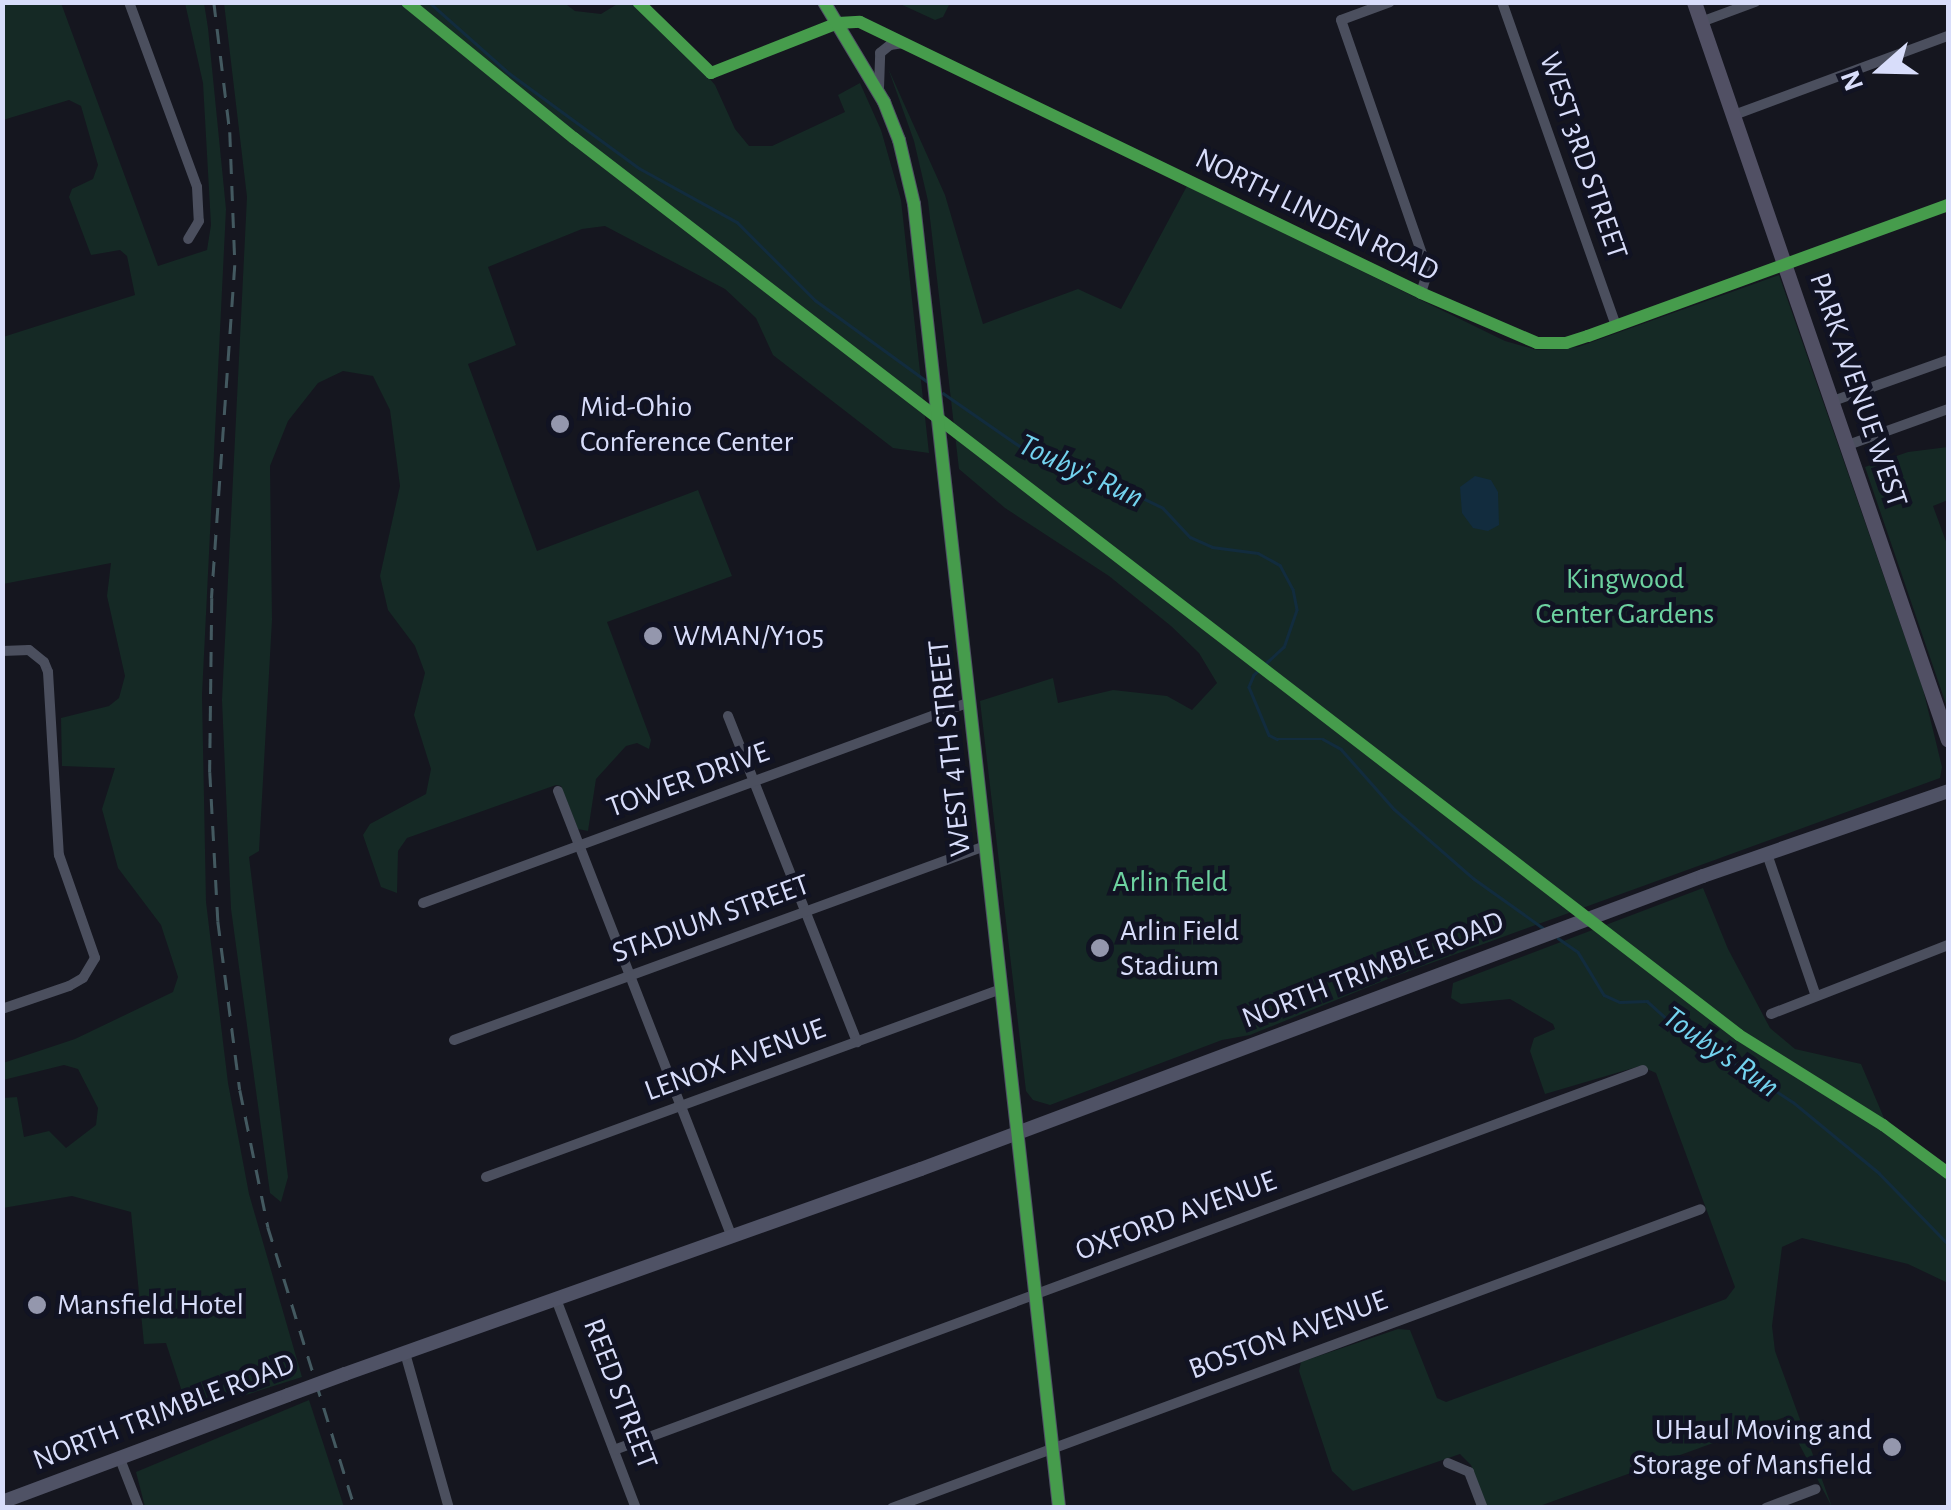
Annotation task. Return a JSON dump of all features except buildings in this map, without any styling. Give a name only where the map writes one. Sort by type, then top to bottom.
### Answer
[{"type":"main road","name":"WEST 4TH STREET","points":[[824,2],[879,90],[910,182],[1059,1508]]},
{"type":"main road","name":"PARK AVENUE WEST","points":[[1694,2],[1948,740]]},
{"type":"main road","name":"NORTH TRIMBLE ROAD","points":[[2,1502],[345,1374],[818,1206],[1616,908],[1948,791]]},
{"type":"street","points":[[129,2],[197,187],[200,221],[188,239]]},
{"type":"street","points":[[638,2],[711,73],[838,23]]},
{"type":"street","points":[[1390,2],[1341,20],[1428,271],[1421,294]]},
{"type":"street","name":"WEST 3RD STREET","points":[[1502,2],[1616,326]]},
{"type":"street","points":[[1701,22],[1755,2]]},
{"type":"street","name":"NORTH LINDEN ROAD","points":[[838,23],[860,22],[906,43],[1421,294],[1537,343],[1566,343],[1948,205]]},
{"type":"street","points":[[1734,115],[1948,36]]},
{"type":"street","points":[[879,90],[880,53],[906,43]]},
{"type":"street","points":[[1833,402],[1948,360]]},
{"type":"street","points":[[1848,445],[1948,409]]},
{"type":"street","points":[[2,651],[29,650],[44,662],[48,672],[59,855],[94,958],[83,978],[44,997],[2,1009]]},
{"type":"street","name":"TOWER DRIVE","points":[[423,903],[970,702]]},
{"type":"street","points":[[728,716],[858,1042]]},
{"type":"street","points":[[558,791],[732,1237]]},
{"type":"street","name":"STADIUM STREET","points":[[454,1040],[985,846]]},
{"type":"street","points":[[1767,854],[1816,996]]},
{"type":"street","points":[[1771,1014],[1948,945]]},
{"type":"street","name":"LENOX AVENUE","points":[[486,1177],[1002,989]]},
{"type":"street","name":"OXFORD AVENUE","points":[[614,1450],[1643,1070]]},
{"type":"street","name":"BOSTON AVENUE","points":[[892,1508],[1701,1209]]},
{"type":"street","name":"REED STREET","points":[[556,1299],[636,1508]]},
{"type":"street","points":[[405,1353],[449,1508]]},
{"type":"street","points":[[120,1459],[139,1508]]},
{"type":"street","points":[[1448,1464],[1469,1472],[1483,1508]]},
{"type":"street","points":[[1766,1508],[1816,1489]]},
{"type":"green space","points":[[3,2],[61,3],[158,266],[207,250],[211,225],[203,83],[185,3],[204,3],[208,28],[226,209],[202,695],[206,902],[228,1083],[249,1194],[302,1377],[189,1413],[166,1343],[144,1344],[131,1212],[72,1196],[3,1208],[3,1098],[17,1097],[24,1137],[49,1131],[66,1148],[96,1125],[98,1108],[78,1069],[64,1065],[3,1080],[3,1063],[75,1039],[173,992],[178,977],[161,925],[118,868],[102,809],[115,768],[62,766],[61,718],[109,706],[119,698],[125,676],[107,596],[111,563],[3,584],[3,337],[135,295],[127,256],[120,250],[91,255],[69,197],[72,189],[93,179],[98,165],[81,106],[69,100],[3,120]]},
{"type":"green space","points":[[563,2],[575,11],[601,14],[619,3],[633,3],[679,43],[715,85],[735,129],[749,146],[772,146],[845,112],[838,95],[860,83],[881,130],[901,200],[929,453],[893,448],[773,355],[756,318],[725,289],[605,226],[582,229],[488,267],[516,345],[468,364],[537,551],[698,490],[732,576],[607,622],[651,740],[649,749],[637,743],[626,746],[596,779],[588,831],[578,829],[561,786],[556,785],[407,838],[398,851],[397,893],[381,887],[363,835],[370,824],[426,794],[431,769],[414,715],[425,673],[415,646],[388,610],[380,576],[400,486],[390,410],[373,376],[343,371],[318,383],[288,421],[270,466],[272,620],[259,851],[249,857],[288,1177],[281,1202],[270,1193],[231,909],[222,700],[247,197],[224,3]]},
{"type":"green space","points":[[898,3],[950,3],[943,17],[935,20]]},
{"type":"green space","points":[[888,68],[945,195],[983,324],[1078,289],[1121,309],[1187,186],[1505,341],[1537,350],[1578,347],[1779,275],[1923,689],[1942,767],[1940,778],[1393,977],[1250,1035],[1222,1040],[1050,1105],[1033,1100],[1026,1091],[980,701],[1053,678],[1058,703],[1113,690],[1167,696],[1192,710],[1217,683],[1199,653],[1171,626],[1109,576],[1005,508],[959,469],[928,201],[914,141]]},
{"type":"green space","points":[[1948,447],[1948,500],[1933,506],[1948,547],[1948,710],[1865,467],[1908,452]]},
{"type":"green space","points":[[1703,888],[1728,949],[1770,1028],[1795,1049],[1861,1064],[1884,1118],[1948,1167],[1948,1283],[1908,1264],[1802,1238],[1782,1247],[1772,1326],[1775,1351],[1832,1507],[1785,1417],[1537,1507],[1487,1507],[1471,1465],[1460,1454],[1353,1491],[1332,1471],[1299,1371],[1301,1362],[1398,1329],[1410,1330],[1437,1398],[1446,1402],[1726,1299],[1735,1287],[1656,1073],[1640,1066],[1545,1094],[1530,1051],[1534,1038],[1555,1029],[1553,1024],[1510,999],[1461,1004],[1451,998],[1453,983]]},
{"type":"green space","points":[[309,1400],[344,1507],[145,1507],[136,1472]]},
{"type":"water","points":[[1475,476],[1491,480],[1498,492],[1499,525],[1488,531],[1473,528],[1462,513],[1460,487]]},
{"type":"waterway","name":"Touby's Run","points":[[429,2],[509,73],[639,168],[737,222],[815,300],[928,382]]},
{"type":"waterway","name":"Touby's Run","points":[[943,393],[1021,447],[1051,454],[1163,508],[1190,537],[1212,547],[1258,553],[1280,565],[1293,589],[1297,610],[1284,647],[1254,675],[1249,687],[1269,735],[1277,739],[1323,739],[1341,749],[1394,809],[1473,878],[1543,928]]},
{"type":"waterway","name":"Touby's Run","points":[[1558,938],[1578,952],[1604,995],[1620,1002],[1647,1001],[1669,1021],[1793,1102],[1879,1173],[1948,1244]]},
{"type":"railway","points":[[214,2],[230,132],[235,265],[212,598],[210,772],[218,921],[240,1090],[268,1227],[355,1508]]},
{"type":"cycle path","points":[[407,2],[574,138],[1739,1035],[1883,1125],[1948,1173]]},
{"type":"cycle path","points":[[638,2],[711,73],[838,23],[860,22],[1421,293],[1537,343],[1566,343],[1588,336],[1948,205]]},
{"type":"cycle path","points":[[824,2],[884,102],[899,140],[914,204],[1059,1508]]},
{"type":"place","name":"Mid-Ohio Conference Center","points":[[560,424]]},
{"type":"place","name":"WMAN/Y105","points":[[653,636]]},
{"type":"place","name":"Arlin Field Stadium","points":[[1100,948]]},
{"type":"place","name":"Mansfield Hotel","points":[[37,1305]]},
{"type":"place","name":"UHaul Moving and Storage of Mansfield","points":[[1892,1447]]},
{"type":"park label","name":"Kingwood Center Gardens","points":[[1625,596]]},
{"type":"park label","name":"Arlin field","points":[[1170,882]]}]
